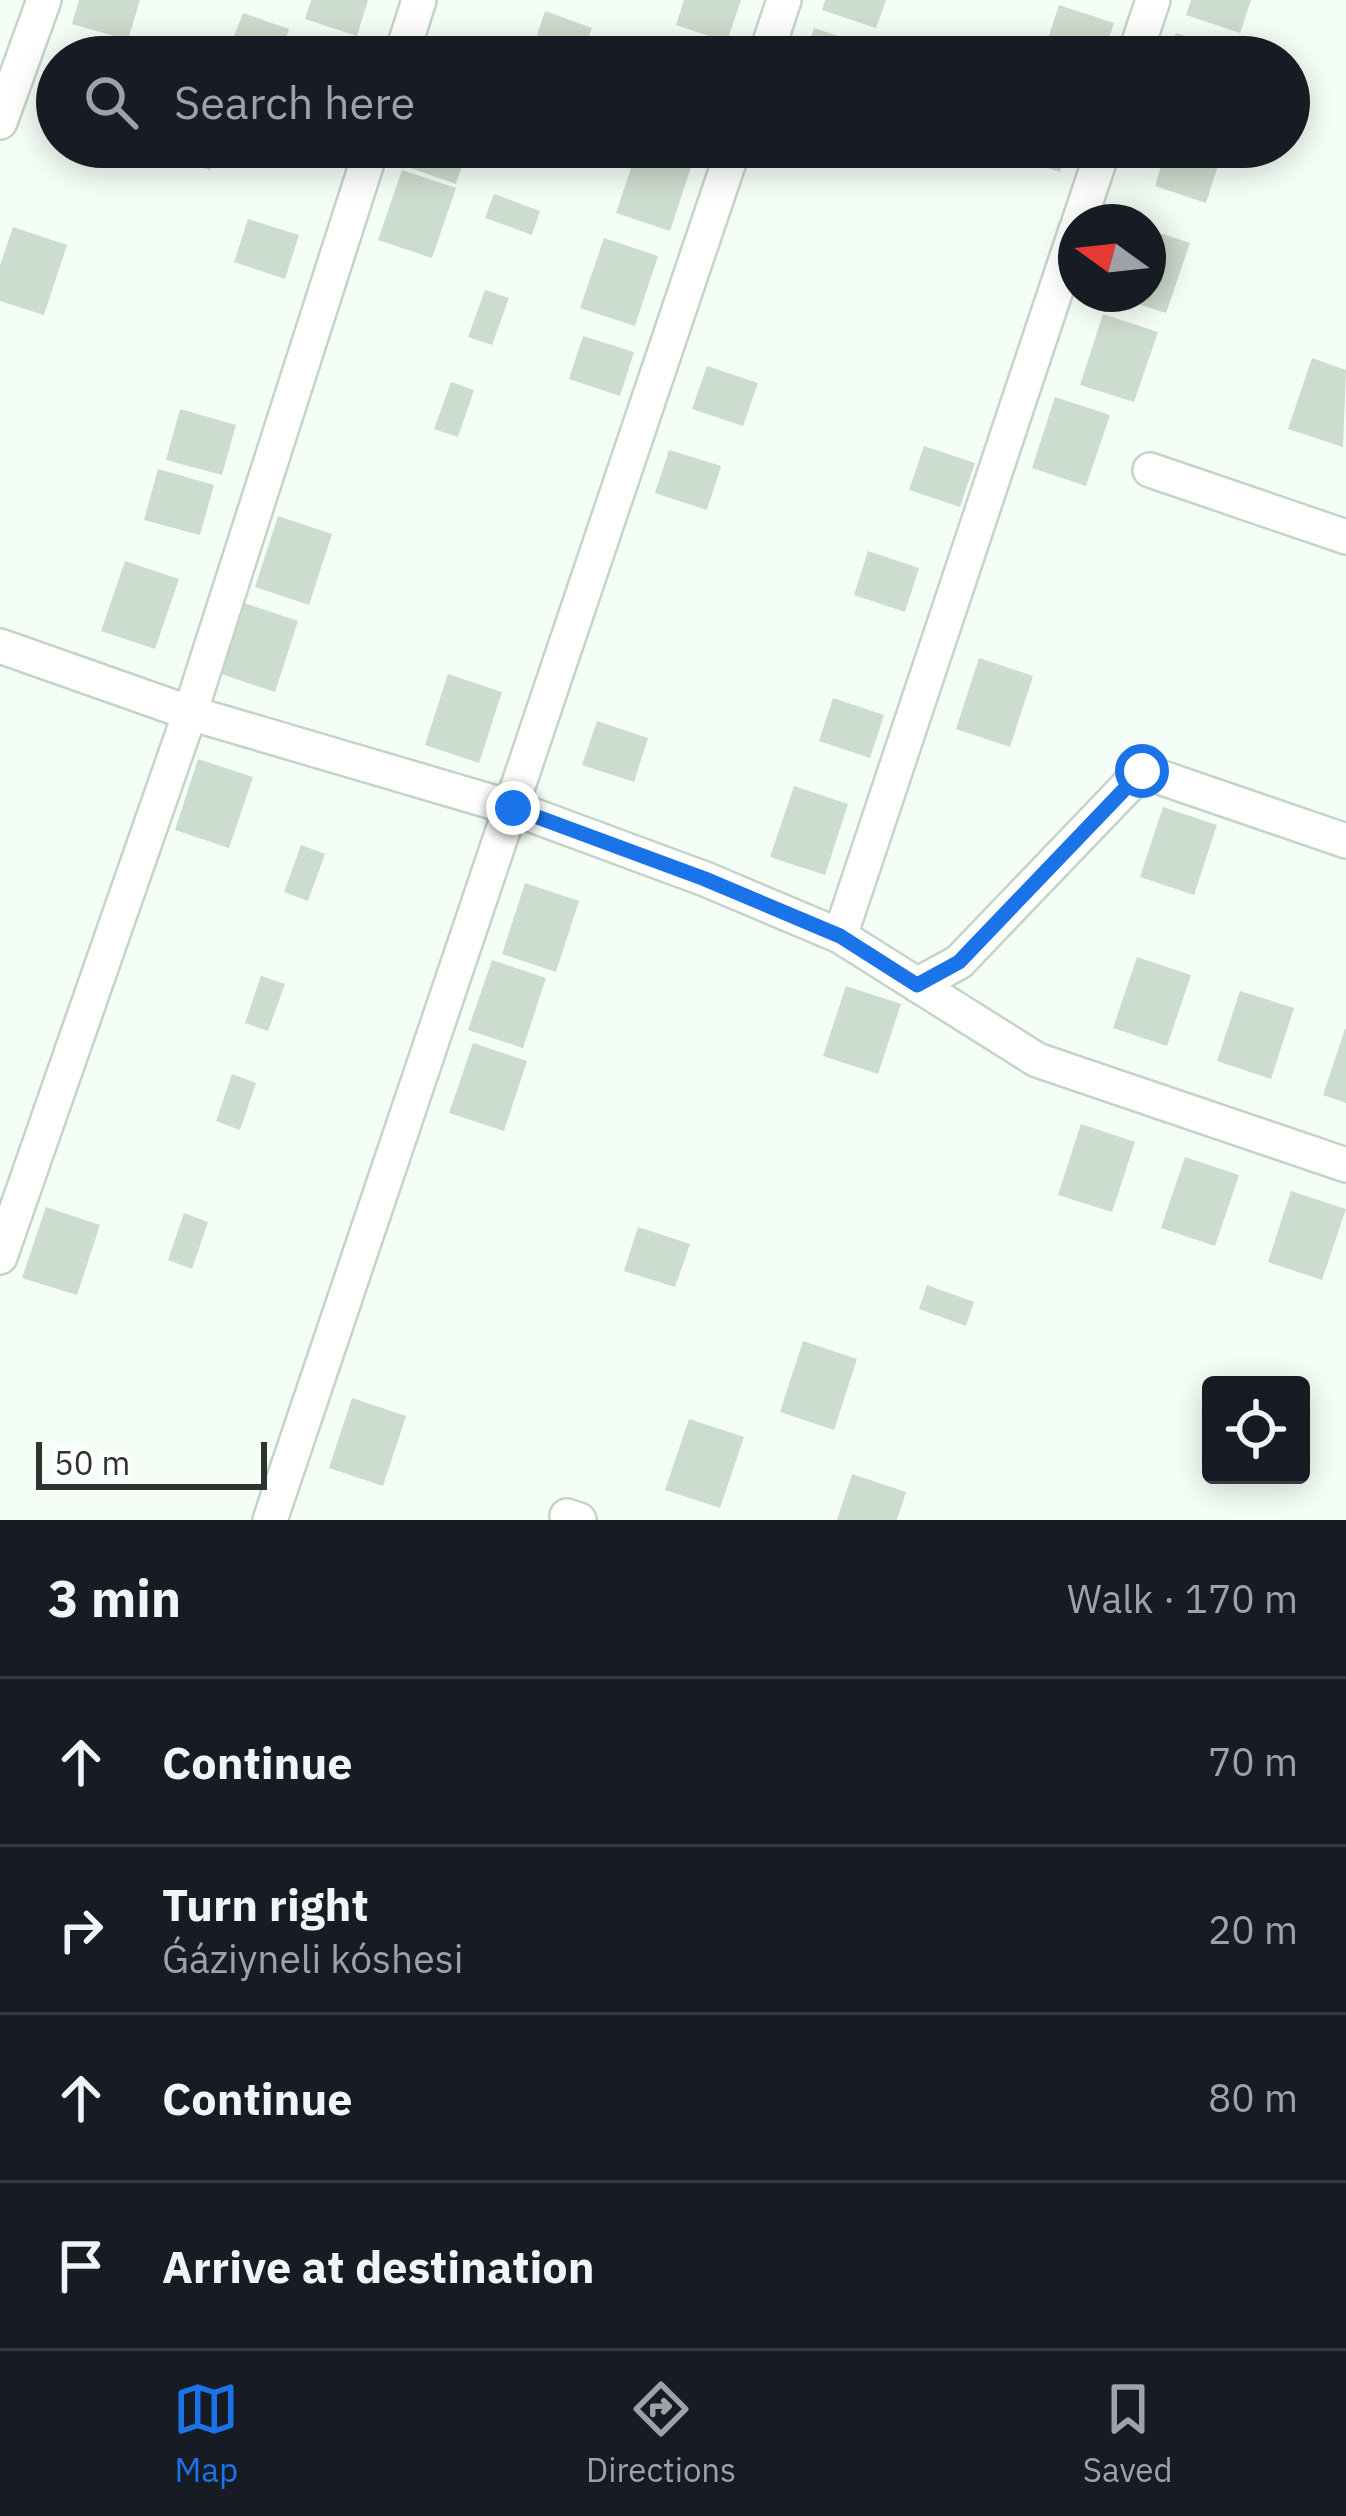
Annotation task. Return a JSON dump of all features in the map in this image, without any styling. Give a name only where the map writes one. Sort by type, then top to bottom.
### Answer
[{"type":"street","points":[[0,122],[44,0]]},
{"type":"street","points":[[408,36],[419,0]]},
{"type":"street","points":[[772,36],[784,0]]},
{"type":"street","points":[[1141,36],[1153,0]]},
{"type":"street","points":[[0,1257],[190,713],[365,168]]},
{"type":"street","points":[[270,1520],[727,168]]},
{"type":"street","points":[[1085,204],[1097,168]]},
{"type":"street","points":[[840,936],[1058,283]]},
{"type":"street","points":[[1150,470],[1346,537]]},
{"type":"street","points":[[0,646],[190,713],[513,808],[705,879],[840,936],[1037,1060],[1346,1165]]},
{"type":"street","points":[[917,985],[959,962],[1142,771],[1346,841]]},
{"type":"building","points":[[79,0],[140,0],[129,36],[72,24]]},
{"type":"building","points":[[311,0],[368,0],[357,36],[305,19]]},
{"type":"building","points":[[684,0],[741,0],[729,36],[709,36],[676,25]]},
{"type":"building","points":[[825,0],[886,0],[876,28],[822,10]]},
{"type":"building","points":[[1191,0],[1251,0],[1240,33],[1186,15]]},
{"type":"building","points":[[1059,5],[1114,23],[1110,36],[1049,36]]},
{"type":"building","points":[[545,11],[592,28],[589,36],[537,35]]},
{"type":"building","points":[[243,13],[289,29],[287,36],[234,36]]},
{"type":"building","points":[[814,28],[838,36],[812,36]]},
{"type":"building","points":[[411,168],[461,168],[456,184]]},
{"type":"building","points":[[631,168],[691,168],[670,231],[616,213]]},
{"type":"building","points":[[1161,168],[1217,168],[1206,203],[1155,186]]},
{"type":"building","points":[[402,170],[456,188],[432,258],[378,240]]},
{"type":"building","points":[[494,194],[540,211],[532,235],[485,218]]},
{"type":"building","points":[[248,219],[299,235],[285,279],[234,262]]},
{"type":"building","points":[[13,227],[67,245],[44,315],[0,301],[0,265]]},
{"type":"building","points":[[1166,235],[1190,243],[1163,312]]},
{"type":"building","points":[[604,238],[658,256],[635,326],[580,308]]},
{"type":"building","points":[[485,290],[509,298],[492,345],[468,337]]},
{"type":"building","points":[[1103,314],[1158,332],[1134,402],[1080,385]]},
{"type":"building","points":[[583,336],[634,352],[620,396],[569,379]]},
{"type":"building","points":[[1312,358],[1346,370],[1343,447],[1288,429]]},
{"type":"building","points":[[707,366],[758,383],[743,426],[692,409]]},
{"type":"building","points":[[451,382],[474,390],[458,437],[434,429]]},
{"type":"building","points":[[1055,397],[1110,415],[1086,486],[1032,468]]},
{"type":"building","points":[[180,409],[236,425],[222,475],[166,460]]},
{"type":"building","points":[[924,446],[975,463],[960,507],[909,490]]},
{"type":"building","points":[[669,450],[721,466],[707,510],[655,493]]},
{"type":"building","points":[[158,469],[214,485],[200,535],[144,520]]},
{"type":"building","points":[[278,516],[332,534],[309,605],[255,587]]},
{"type":"building","points":[[868,551],[919,568],[905,612],[854,595]]},
{"type":"building","points":[[125,561],[179,579],[155,649],[101,631]]},
{"type":"building","points":[[244,603],[298,621],[275,692],[221,674]]},
{"type":"building","points":[[979,658],[1033,676],[1010,747],[956,729]]},
{"type":"building","points":[[448,674],[502,692],[479,763],[425,745]]},
{"type":"building","points":[[833,698],[884,715],[870,758],[819,741]]},
{"type":"building","points":[[597,721],[648,738],[634,782],[582,765]]},
{"type":"building","points":[[198,759],[253,777],[229,848],[175,830]]},
{"type":"building","points":[[794,786],[848,804],[825,875],[770,857]]},
{"type":"building","points":[[1163,807],[1217,825],[1194,895],[1140,877]]},
{"type":"building","points":[[301,845],[325,854],[308,901],[284,892]]},
{"type":"building","points":[[525,883],[579,901],[556,972],[502,954]]},
{"type":"building","points":[[1137,957],[1191,975],[1167,1046],[1113,1028]]},
{"type":"building","points":[[492,960],[546,978],[523,1048],[468,1030]]},
{"type":"building","points":[[261,976],[285,984],[268,1031],[245,1023]]},
{"type":"building","points":[[846,986],[901,1004],[878,1074],[823,1056]]},
{"type":"building","points":[[1240,991],[1294,1008],[1271,1079],[1217,1061]]},
{"type":"building","points":[[1346,1029],[1346,1103],[1323,1095]]},
{"type":"building","points":[[473,1043],[527,1061],[504,1131],[449,1113]]},
{"type":"building","points":[[232,1074],[256,1083],[240,1130],[216,1121]]},
{"type":"building","points":[[1081,1124],[1135,1142],[1112,1212],[1058,1195]]},
{"type":"building","points":[[1185,1157],[1239,1175],[1215,1246],[1161,1228]]},
{"type":"building","points":[[1291,1191],[1346,1209],[1322,1280],[1268,1262]]},
{"type":"building","points":[[46,1207],[100,1225],[77,1295],[22,1278]]},
{"type":"building","points":[[184,1213],[208,1222],[192,1269],[168,1260]]},
{"type":"building","points":[[638,1227],[690,1244],[675,1287],[624,1271]]},
{"type":"building","points":[[927,1285],[974,1302],[966,1326],[919,1309]]},
{"type":"building","points":[[803,1341],[857,1359],[834,1430],[780,1412]]},
{"type":"building","points":[[352,1398],[406,1416],[383,1486],[329,1468]]},
{"type":"building","points":[[689,1419],[744,1437],[720,1508],[665,1490]]},
{"type":"building","points":[[852,1474],[906,1492],[897,1520],[837,1520]]},
{"type":"route","points":[[513,808],[705,879],[840,936],[917,985],[959,962],[1142,771]]}]
